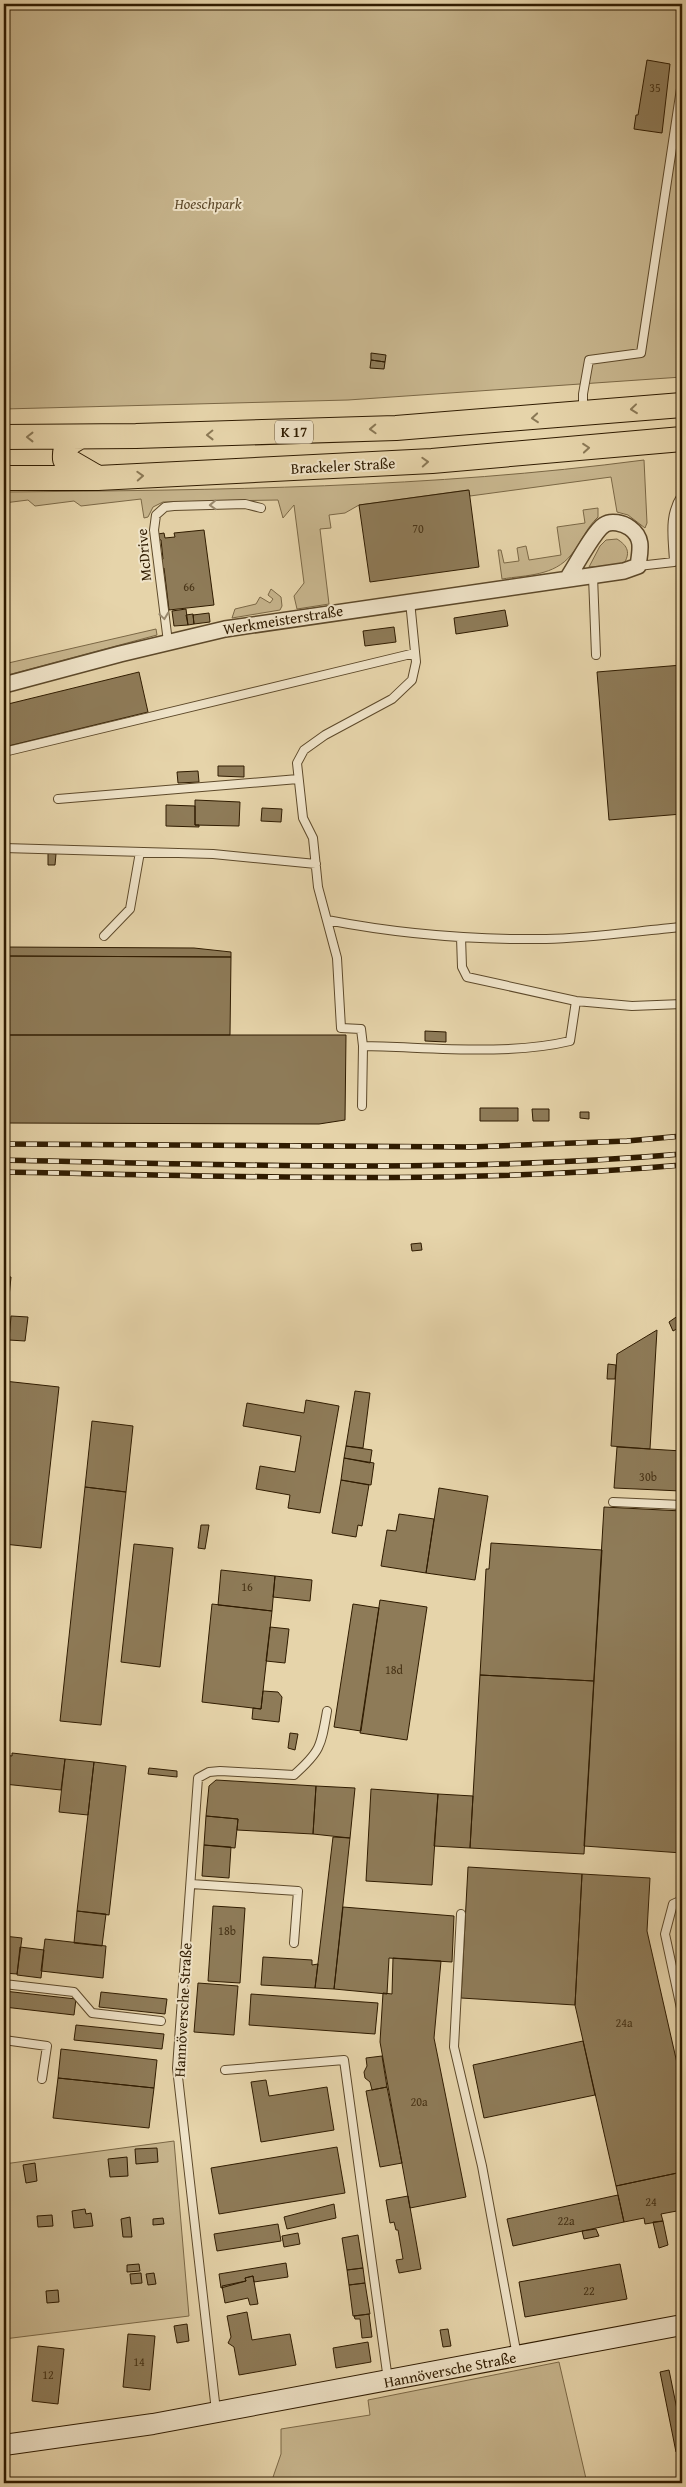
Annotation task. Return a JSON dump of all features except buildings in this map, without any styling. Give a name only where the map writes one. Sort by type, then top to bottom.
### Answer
[{"type":"highway","name":"K 17","points":[[4,437],[80,437],[396,428],[682,405]]},
{"type":"highway","points":[[80,437],[70,442],[64,450],[65,458],[85,472],[98,478]]},
{"type":"highway","name":"Brackeler Straße","points":[[4,478],[98,478],[432,461],[682,439]]},
{"type":"main road","name":"Hannöversche Straße","points":[[4,2445],[79,2436],[216,2413],[517,2358],[682,2325]]},
{"type":"street","points":[[567,579],[598,531],[605,524],[615,522],[629,527],[638,535],[641,547],[638,566]]},
{"type":"street","name":"Werkmeisterstraße","points":[[4,685],[225,629],[593,576],[624,571],[638,566]]},
{"type":"lane","points":[[583,414],[589,360],[641,353],[682,82]]},
{"type":"lane","points":[[638,566],[674,562],[672,520],[674,506],[682,495]]},
{"type":"lane","name":"McDrive","points":[[168,642],[154,530],[154,521],[159,510],[174,506],[245,504],[261,508]]},
{"type":"lane","points":[[593,576],[596,655]]},
{"type":"lane","points":[[362,1106],[363,1046],[361,1029],[341,1028],[337,958],[318,887],[313,838],[303,818],[297,763],[304,750],[325,735],[392,699],[412,680],[416,670],[410,601]]},
{"type":"lane","points":[[4,752],[415,653]]},
{"type":"lane","points":[[58,799],[298,779]]},
{"type":"lane","points":[[4,848],[213,854],[316,864]]},
{"type":"lane","points":[[104,936],[130,909],[140,852]]},
{"type":"lane","points":[[327,920],[384,931],[546,939],[682,927]]},
{"type":"lane","points":[[461,936],[462,967],[467,977],[576,1001],[632,1006],[682,1004]]},
{"type":"lane","points":[[363,1046],[518,1049],[555,1045],[570,1041],[576,1001]]},
{"type":"lane","points":[[612,1502],[682,1505]]},
{"type":"lane","name":"Hannöversche Straße","points":[[216,2413],[177,2068],[198,1778],[209,1772],[220,1771],[294,1775],[315,1756],[322,1739],[327,1711]]},
{"type":"lane","points":[[191,1884],[298,1891],[294,1943]]},
{"type":"lane","points":[[682,1900],[673,1904],[665,1934],[682,2013]]},
{"type":"lane","points":[[461,1914],[454,2047],[482,2166],[517,2358]]},
{"type":"lane","points":[[4,1984],[74,1992],[92,2013],[161,2021]]},
{"type":"lane","points":[[4,2040],[46,2046],[42,2079]]},
{"type":"lane","points":[[225,2070],[344,2060],[388,2382]]},
{"type":"green space","name":"Hoeschpark","points":[[4,4],[682,4],[682,377],[348,400],[4,409]]},
{"type":"green space","points":[[644,460],[647,523],[645,528],[628,515],[617,512],[611,477],[470,496],[468,490],[359,505],[345,513],[329,515],[331,528],[320,529],[329,604],[297,609],[294,596],[304,583],[294,505],[283,518],[278,500],[163,502],[153,507],[148,517],[144,518],[141,499],[81,506],[74,501],[35,506],[28,500],[4,503],[4,492],[324,486],[404,482],[485,477]]},
{"type":"green space","points":[[598,508],[598,517],[575,550],[564,562],[548,571],[502,579],[498,550],[501,550],[504,563],[519,561],[517,548],[526,546],[529,560],[561,555],[557,527],[585,523],[583,510]]},
{"type":"green space","points":[[617,539],[624,544],[628,553],[623,565],[589,567],[600,546],[606,540]]},
{"type":"green space","points":[[271,589],[281,597],[282,606],[280,610],[232,618],[235,609],[256,604],[260,597],[270,603],[273,599],[268,595]]},
{"type":"green space","points":[[156,629],[157,635],[4,676],[4,664]]},
{"type":"green space","points":[[174,2141],[189,2316],[4,2339],[4,2164]]},
{"type":"green space","points":[[559,2362],[587,2483],[271,2483],[281,2454],[281,2429],[370,2415],[368,2400]]},
{"type":"railway","points":[[4,1144],[470,1147],[627,1141],[682,1136]]},
{"type":"railway","points":[[4,1160],[428,1166],[598,1160],[682,1154]]},
{"type":"railway","points":[[4,1172],[343,1178],[512,1175],[682,1165]]}]
